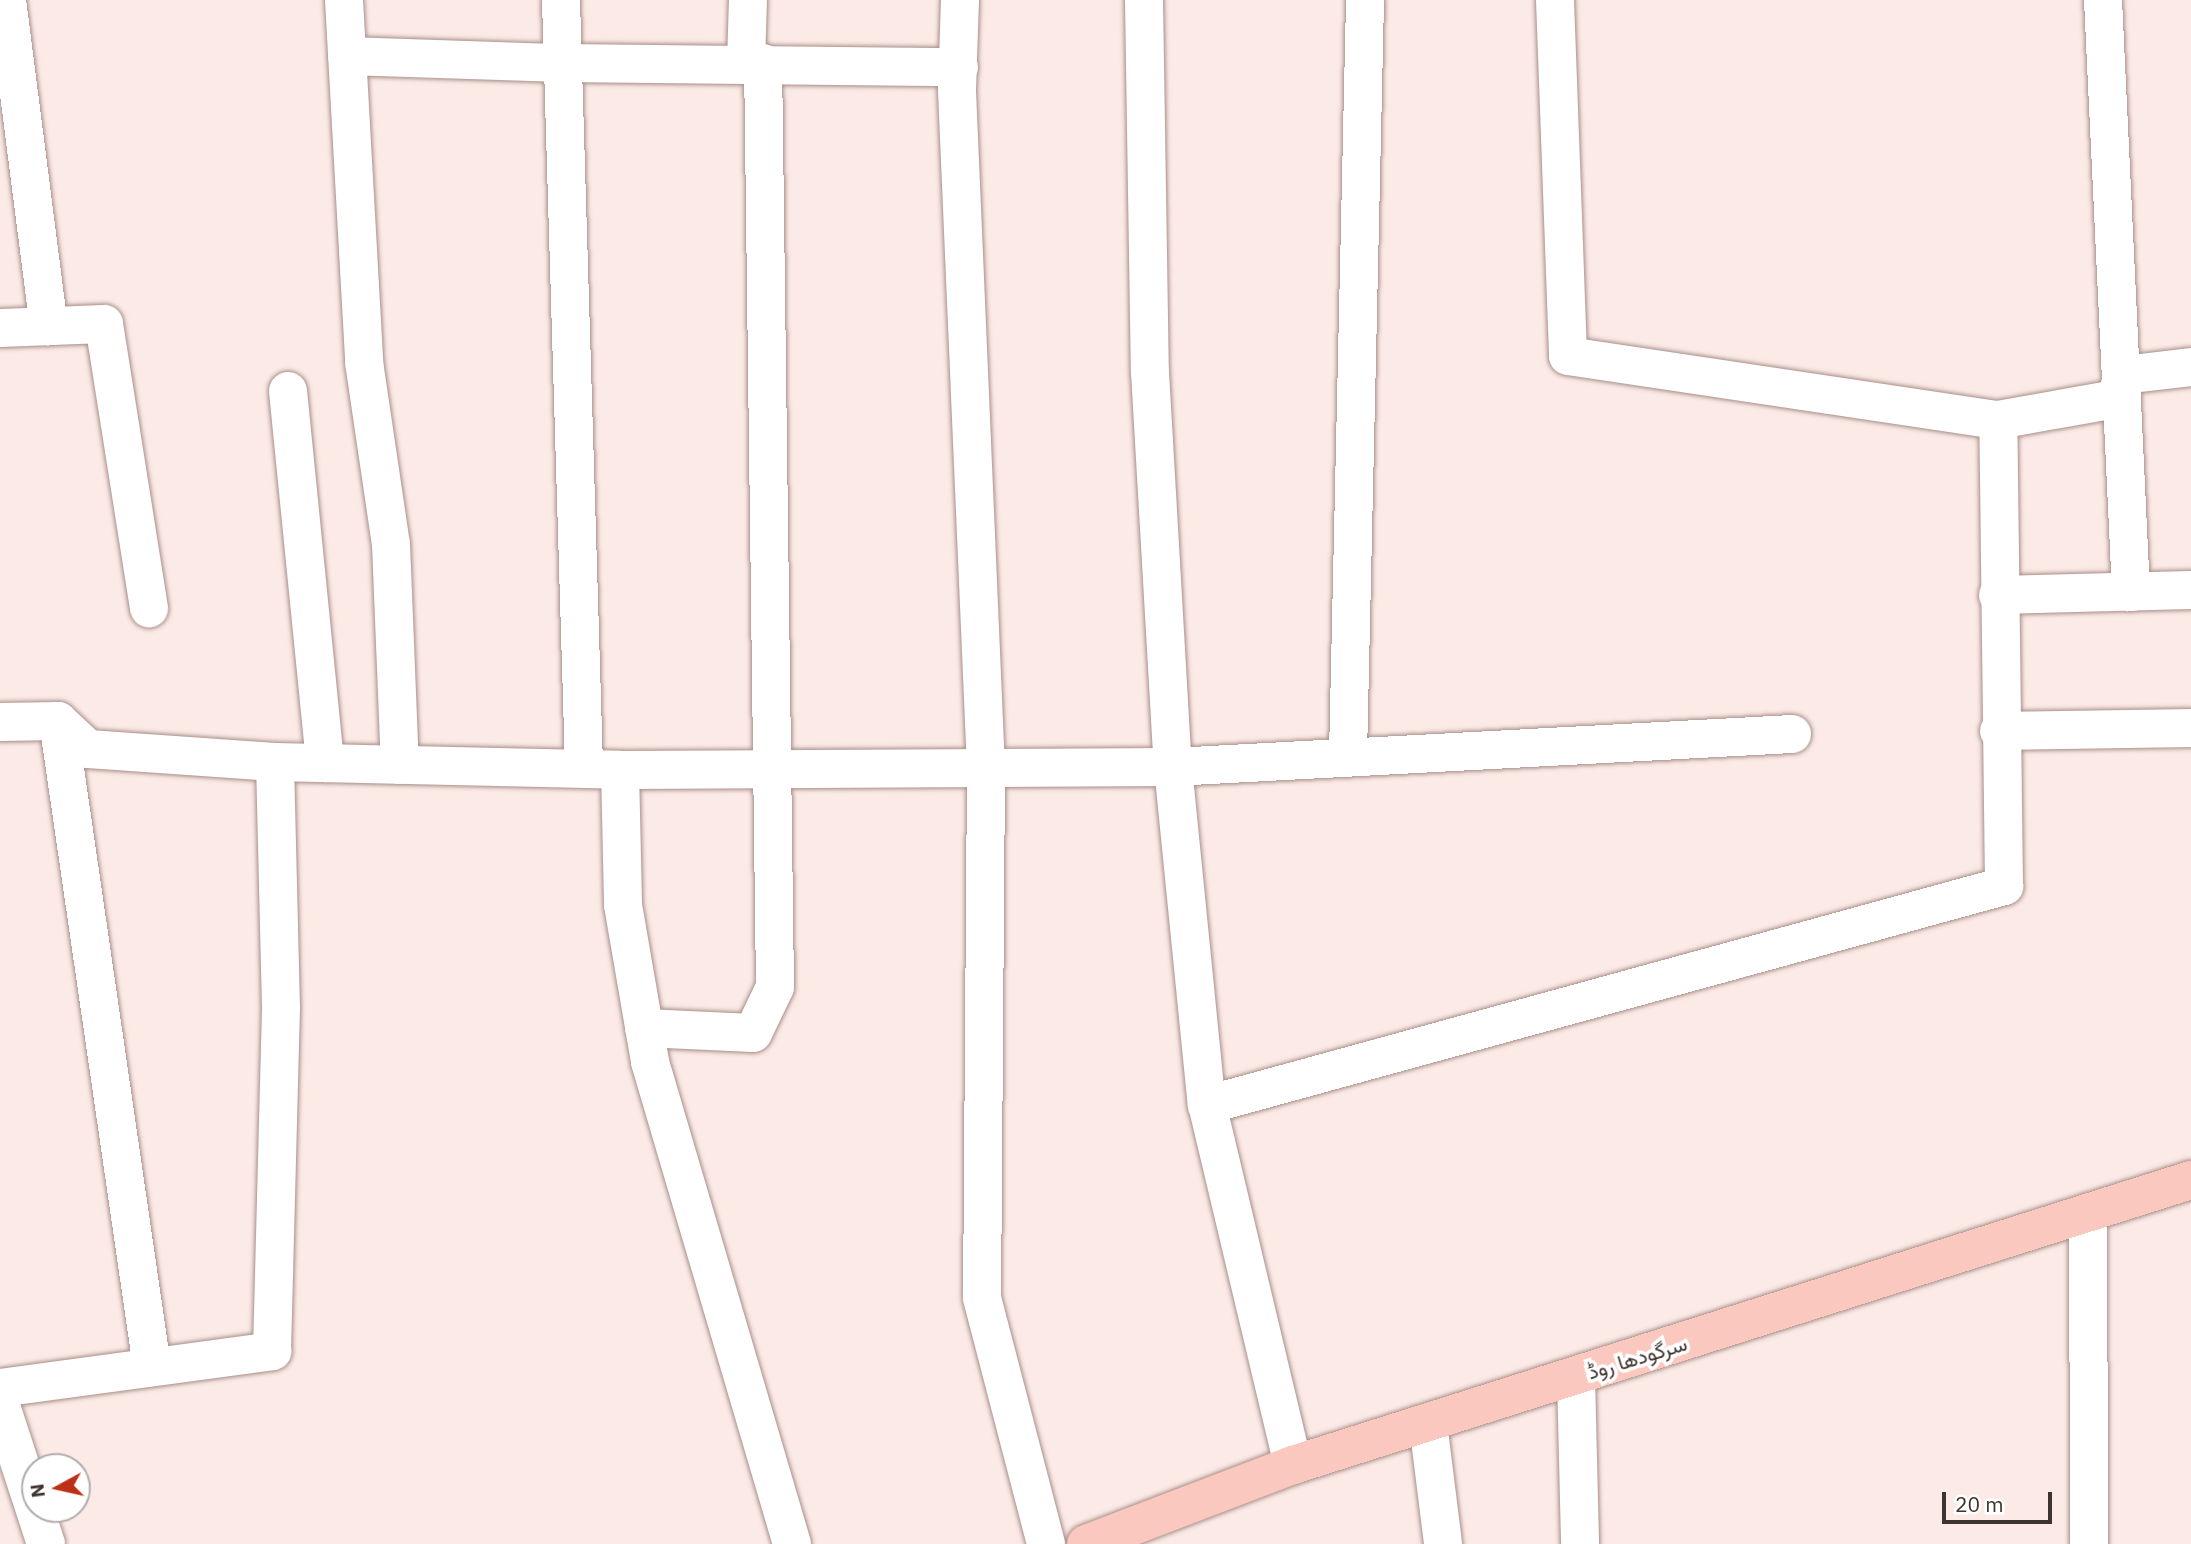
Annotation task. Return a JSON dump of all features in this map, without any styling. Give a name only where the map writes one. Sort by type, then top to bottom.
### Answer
[{"type":"main road","name":"سرگودھا روڈ","points":[[1086,1544],[1293,1465],[2088,1216],[2191,1180]]},
{"type":"street","points":[[7,0],[49,326]]},
{"type":"street","points":[[344,0],[365,362],[391,544],[400,765]]},
{"type":"street","points":[[561,0],[562,63],[602,769],[650,1062],[792,1544]]},
{"type":"street","points":[[644,1028],[753,1032],[775,987],[755,63],[748,0]]},
{"type":"street","points":[[960,0],[959,67],[975,572],[986,771],[982,1298],[1046,1544]]},
{"type":"street","points":[[1144,0],[1150,372],[1173,767],[1207,1105],[1293,1465]]},
{"type":"street","points":[[1348,756],[1365,0]]},
{"type":"street","points":[[1555,0],[1568,356],[1998,420],[2110,400],[2118,394],[2123,375]]},
{"type":"street","points":[[2103,0],[2123,375],[2131,592]]},
{"type":"street","points":[[347,55],[562,63],[959,67]]},
{"type":"street","points":[[0,328],[104,324],[149,608]]},
{"type":"street","points":[[2123,375],[2191,367]]},
{"type":"street","points":[[288,391],[325,764]]},
{"type":"street","points":[[1207,1105],[2004,886],[1999,731],[1998,420]]},
{"type":"street","points":[[1998,595],[2191,590]]},
{"type":"street","points":[[0,722],[58,721],[88,749],[275,762],[772,771],[986,771],[1173,767],[1792,734]]},
{"type":"street","points":[[58,721],[152,1367]]},
{"type":"street","points":[[1999,731],[2191,727]]},
{"type":"street","points":[[0,1388],[272,1351],[281,1008],[275,762]]},
{"type":"street","points":[[2088,1216],[2089,1544]]},
{"type":"street","points":[[1576,1377],[1580,1544]]},
{"type":"street","points":[[0,1403],[46,1544]]},
{"type":"street","points":[[1428,1423],[1443,1544]]}]
